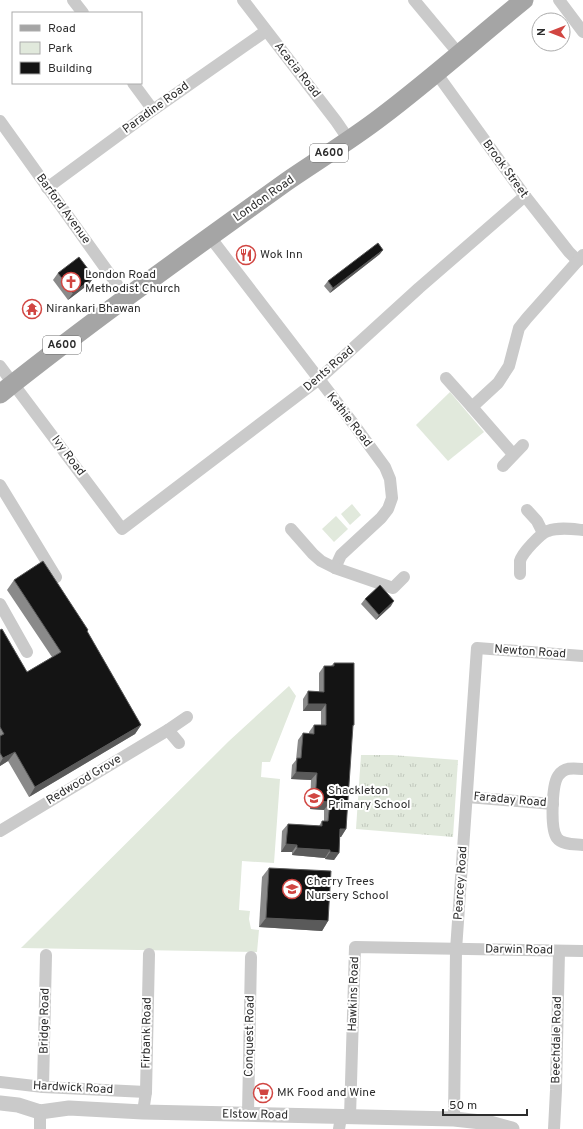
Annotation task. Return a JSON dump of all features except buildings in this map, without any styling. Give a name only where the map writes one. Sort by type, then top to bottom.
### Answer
[{"type":"main road","name":"London Road","points":[[7,389],[56,349],[126,297],[380,118],[437,74],[524,0]]},
{"type":"street","points":[[73,0],[81,12]]},
{"type":"street","name":"Acacia Road","points":[[243,0],[309,85],[349,140]]},
{"type":"street","points":[[414,0],[459,54]]},
{"type":"street","points":[[559,0],[583,32]]},
{"type":"street","name":"Paradine Road","points":[[47,188],[152,110],[266,31]]},
{"type":"street","name":"Brook Street","points":[[437,74],[525,196],[569,252],[580,258]]},
{"type":"street","points":[[134,84],[152,110]]},
{"type":"street","name":"Barford Avenue","points":[[0,121],[126,297]]},
{"type":"street","name":"Dents Road","points":[[122,529],[318,380],[419,288],[525,196]]},
{"type":"street","name":"Kathie Road","points":[[210,237],[385,467],[390,478],[392,498],[388,508],[381,518],[341,554],[335,568]]},
{"type":"street","points":[[472,407],[498,383],[509,366],[520,328],[527,318],[580,258]]},
{"type":"street","name":"Ivy Road","points":[[0,366],[7,389],[122,529]]},
{"type":"street","points":[[446,378],[513,454]]},
{"type":"street","points":[[503,466],[523,445]]},
{"type":"street","points":[[0,485],[56,577]]},
{"type":"street","points":[[527,510],[537,521],[543,533]]},
{"type":"street","points":[[291,528],[313,554],[321,561],[335,568],[393,588],[404,577]]},
{"type":"street","points":[[520,574],[520,560],[543,533],[559,528],[583,528]]},
{"type":"street","points":[[2,612],[27,652]]},
{"type":"street","name":"Newton Road","points":[[478,648],[583,656]]},
{"type":"street","name":"Pearcey Road","points":[[454,1120],[456,950],[478,648]]},
{"type":"street","name":"Redwood Grove","points":[[0,831],[168,730],[187,717]]},
{"type":"street","points":[[168,730],[179,742]]},
{"type":"street","points":[[583,768],[570,767],[557,777],[553,804],[553,829],[557,839],[565,843],[583,845]]},
{"type":"street","name":"Faraday Road","points":[[467,797],[553,804]]},
{"type":"street","name":"Hawkins Road","points":[[343,1121],[355,947],[456,950]]},
{"type":"street","name":"Darwin Road","points":[[456,950],[583,951]]},
{"type":"street","name":"Beechdale Road","points":[[554,1129],[559,951]]},
{"type":"street","name":"Firbank Road","points":[[143,1112],[146,1092],[149,954]]},
{"type":"street","name":"Bridge Road","points":[[43,1087],[46,955]]},
{"type":"street","name":"Conquest Road","points":[[248,1114],[251,957]]},
{"type":"street","name":"Hardwick Road","points":[[0,1082],[43,1087],[146,1092]]},
{"type":"street","name":"Elstow Road","points":[[0,1103],[18,1105],[40,1112],[69,1108],[143,1112],[248,1114],[343,1121],[454,1120],[490,1123],[512,1129]]},
{"type":"street","points":[[40,1112],[40,1129]]},
{"type":"green space","points":[[450,392],[484,432],[448,461],[416,425]]},
{"type":"green space","points":[[352,504],[361,515],[350,525],[341,514]]},
{"type":"green space","points":[[336,516],[348,529],[334,542],[322,529]]},
{"type":"green space","points":[[289,686],[296,696],[270,762],[262,762],[261,777],[280,779],[274,863],[242,861],[239,910],[250,911],[249,919],[251,929],[259,930],[257,952],[21,948],[229,741]]},
{"type":"green space","points":[[361,755],[392,755],[458,760],[453,837],[356,829]]},
{"type":"place","name":"Wok Inn","points":[[246,255]]},
{"type":"place","name":"London Road Methodist Church","points":[[71,282]]},
{"type":"place","name":"Nirankari Bhawan","points":[[32,309]]},
{"type":"place","name":"Shackleton Primary School","points":[[314,798]]},
{"type":"place","name":"Cherry Trees Nursery School","points":[[292,889]]},
{"type":"place","name":"MK Food and Wine","points":[[263,1093]]}]
